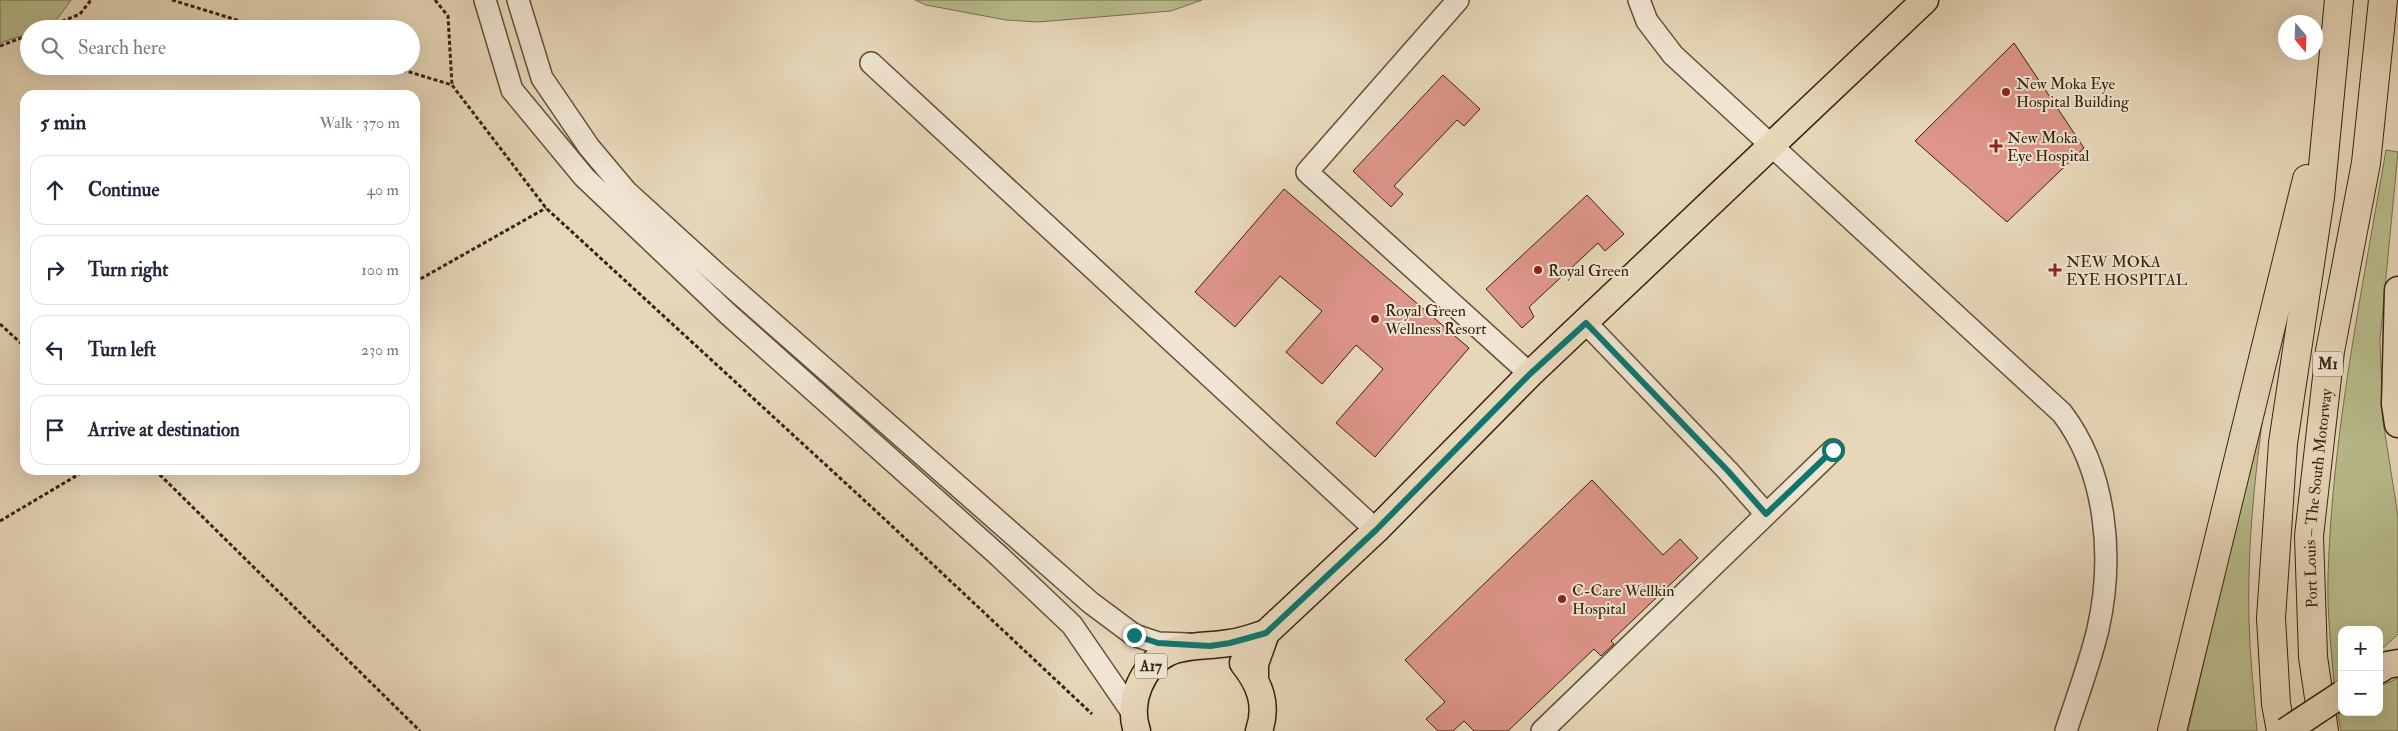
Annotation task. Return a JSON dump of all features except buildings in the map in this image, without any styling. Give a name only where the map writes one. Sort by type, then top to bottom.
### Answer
[{"type":"highway","name":"M1","points":[[2281,731],[2276,704],[2271,618],[2282,443],[2320,197],[2339,0]]},
{"type":"highway","name":"Port Louis – The South Motorway","points":[[2324,731],[2313,656],[2309,536],[2330,351],[2366,164],[2383,0]]},
{"type":"highway","points":[[2172,731],[2331,85]]},
{"type":"main road","points":[[1255,677],[1255,664],[1266,633],[1376,530],[1530,374],[1925,0]]},
{"type":"main road","points":[[2398,290],[2396,404],[2398,424]]},
{"type":"main road","points":[[1204,645],[1230,643],[1266,633]]},
{"type":"main road","name":"A17","points":[[1136,727],[1135,694],[1144,674],[1158,658],[1177,648],[1204,645]]},
{"type":"main road","points":[[1204,645],[1228,651],[1243,662],[1255,677],[1261,691],[1263,728]]},
{"type":"main road","points":[[2286,731],[2338,697]]},
{"type":"street","points":[[485,0],[512,90],[584,177],[728,314],[999,556],[1072,625],[1136,727]]},
{"type":"street","points":[[518,0],[542,78],[589,146],[626,191],[716,273],[1091,603],[1134,635],[1158,643],[1204,645]]},
{"type":"street","points":[[1458,0],[1307,172],[1530,374]]},
{"type":"street","points":[[1639,0],[1647,21],[1672,54],[1772,144],[2062,413],[2076,431],[2092,471],[2099,496],[2104,528],[2106,562],[2104,596],[2098,628],[2066,731]]},
{"type":"street","points":[[871,63],[1376,530]]},
{"type":"street","points":[[1586,323],[1766,514]]},
{"type":"street","points":[[1542,731],[1833,450]]},
{"type":"path","points":[[66,20],[80,14],[91,0]]},
{"type":"path","points":[[172,0],[237,20]]},
{"type":"path","points":[[435,0],[448,16],[452,85],[546,208],[877,512],[1092,714]]},
{"type":"path","points":[[0,46],[20,38]]},
{"type":"path","points":[[419,75],[452,85]]},
{"type":"path","points":[[420,279],[546,208]]},
{"type":"path","points":[[0,324],[20,342]]},
{"type":"path","points":[[0,521],[78,475]]},
{"type":"path","points":[[160,475],[420,731]]},
{"type":"green space","points":[[0,0],[71,0],[56,20],[20,20],[20,36],[0,43]]},
{"type":"green space","points":[[915,0],[1202,0],[1171,11],[1038,22],[1006,20],[926,5]]},
{"type":"green space","points":[[2386,150],[2398,152],[2380,340],[2383,421],[2398,516],[2398,634],[2383,648],[2383,626],[2338,626],[2338,680],[2334,683],[2329,630],[2328,590],[2331,523],[2335,470],[2358,309]]},
{"type":"green space","points":[[2267,387],[2256,474],[2249,562],[2251,662],[2257,731],[2188,731]]},
{"type":"green space","points":[[2398,678],[2398,731],[2341,731],[2338,716],[2383,716],[2383,685]]},
{"type":"place","name":"New Moka Eye Hospital Building","points":[[2006,92]]},
{"type":"place","name":"New Moka Eye Hospital","points":[[1996,146]]},
{"type":"place","name":"Royal Green","points":[[1538,270]]},
{"type":"place","name":"NEW MOKA EYE HOSPITAL","points":[[2055,270]]},
{"type":"place","name":"Royal Green Wellness Resort","points":[[1375,319]]},
{"type":"place","name":"C-Care Wellkin Hospital","points":[[1562,599]]},
{"type":"route","points":[[1134,635],[1158,643],[1210,646],[1244,640],[1266,633],[1376,530],[1530,374],[1586,323],[1728,471],[1766,514],[1833,450]]}]
